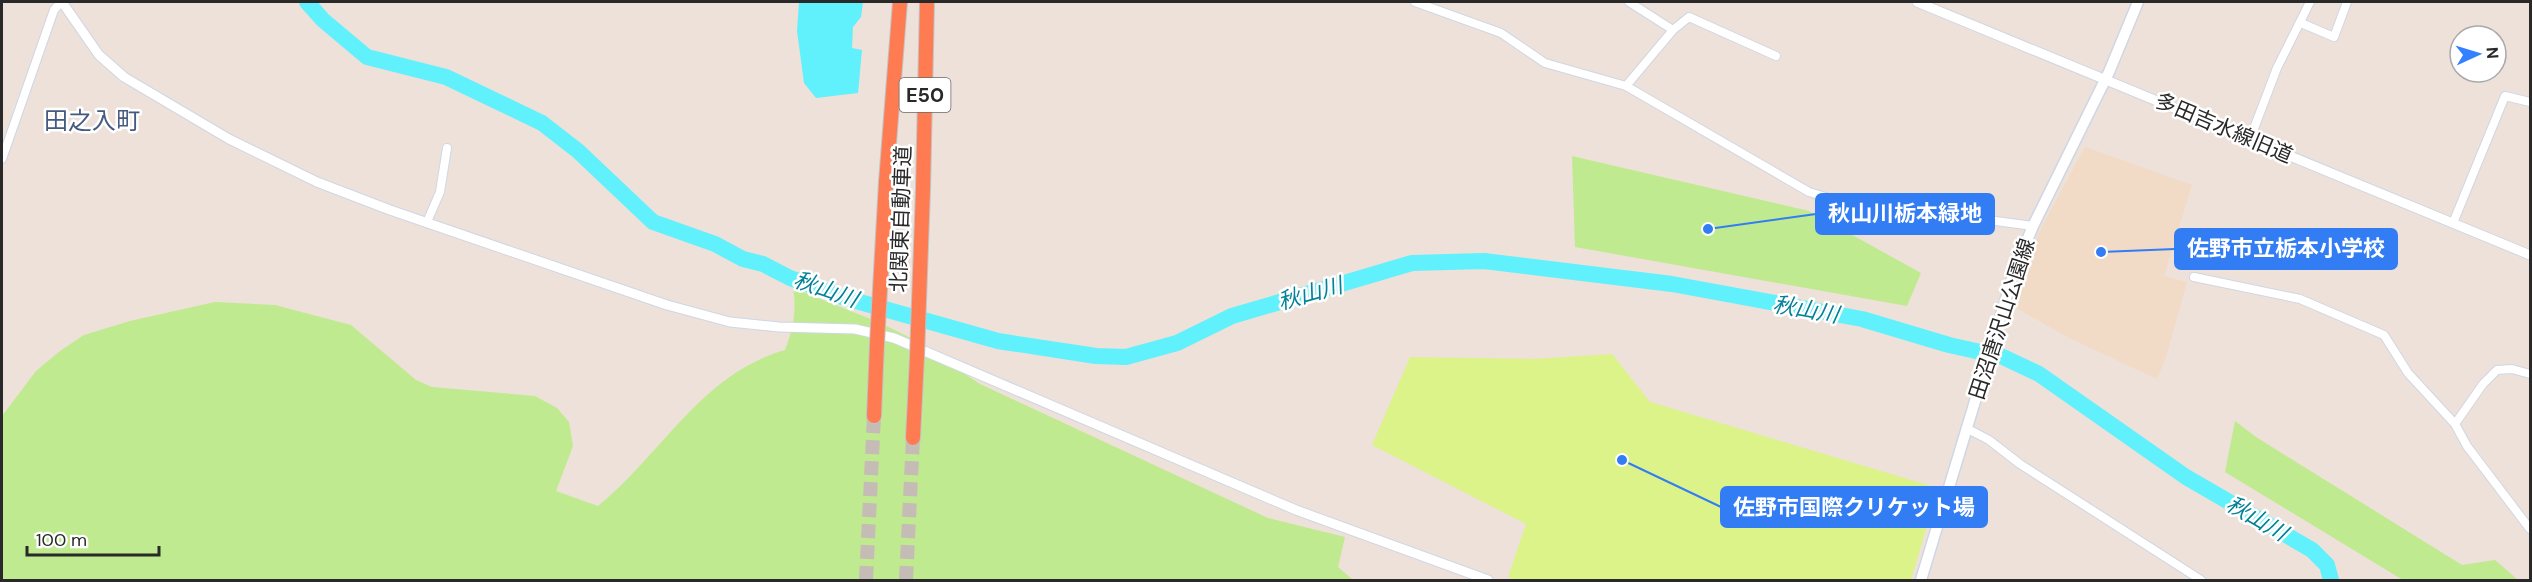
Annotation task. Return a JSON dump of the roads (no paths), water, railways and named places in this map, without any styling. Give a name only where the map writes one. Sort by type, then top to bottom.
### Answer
[{"type":"highway","name":"北関東自動車道","points":[[874,416],[886,182],[900,2]]},
{"type":"highway","name":"北関東自動車道","points":[[913,438],[923,189],[927,2]]},
{"type":"main road","name":"田沼唐沢山公園線","points":[[1921,580],[2002,309],[2033,226],[2081,133],[2138,2]]},
{"type":"street","points":[[2,159],[54,10],[61,2],[99,55],[136,85],[251,151],[328,186],[638,296],[730,322],[779,327],[855,329],[894,338],[1296,510],[1488,580]]},
{"type":"street","points":[[1415,2],[1501,33],[1545,63],[1626,86],[1809,192],[1832,199],[2033,226]]},
{"type":"street","points":[[1629,2],[1673,30]]},
{"type":"street","name":"多田吉水線旧道","points":[[1917,2],[1938,5],[2105,78],[2530,255]]},
{"type":"street","points":[[2250,139],[2277,68],[2310,2]]},
{"type":"street","points":[[2301,23],[2334,37],[2347,2]]},
{"type":"street","points":[[1626,86],[1673,30],[1689,17],[1776,56]]},
{"type":"street","points":[[2453,223],[2505,96],[2530,102]]},
{"type":"street","points":[[428,222],[440,192],[447,148]]},
{"type":"street","points":[[2194,277],[2300,299],[2384,335],[2408,373],[2455,424],[2467,446],[2530,529]]},
{"type":"street","points":[[2455,424],[2491,375],[2498,370],[2512,369],[2530,374]]},
{"type":"street","points":[[1966,429],[1989,440],[2020,464],[2201,580]]},
{"type":"water","points":[[799,2],[863,2],[861,17],[853,27],[852,48],[862,50],[858,93],[816,98],[804,83],[797,31]]},
{"type":"waterway","name":"秋山川","points":[[307,2],[323,20],[367,57],[446,77],[542,123],[578,151],[653,222],[715,244],[743,259],[763,264],[790,278],[842,297],[998,341],[1096,356],[1126,357],[1177,343],[1232,316],[1412,263],[1484,261],[1672,284],[1862,319],[1949,345],[2003,357],[2039,374],[2186,477],[2312,550],[2327,565],[2331,580]]},
{"type":"tunnel","points":[[866,580],[874,416]]},
{"type":"tunnel","points":[[906,580],[913,438]]},
{"type":"place","name":"秋山川栃本緑地","points":[[1708,229]]},
{"type":"place","name":"佐野市立栃本小学校","points":[[2101,252]]},
{"type":"place","name":"佐野市国際クリケット場","points":[[1622,460]]},
{"type":"district","name":"田之入町","points":[[92,121]]}]
